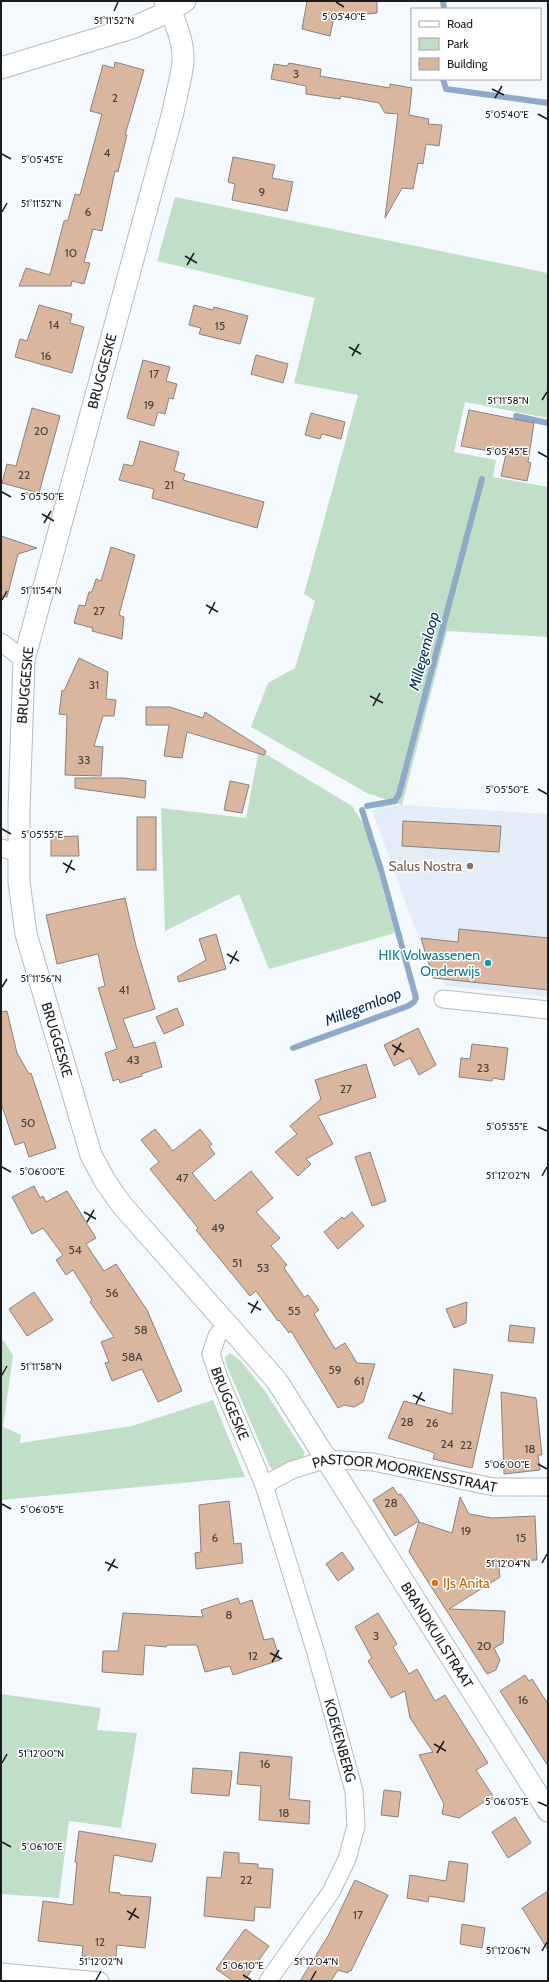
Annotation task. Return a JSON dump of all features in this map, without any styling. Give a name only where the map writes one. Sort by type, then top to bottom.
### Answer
[{"type":"street","points":[[1,68],[132,28],[173,4]]},
{"type":"street","name":"BRUGGESKE","points":[[173,4],[182,45],[183,60],[181,74],[24,660],[10,851],[19,882],[26,934],[91,1154],[105,1181],[121,1204],[277,1381],[327,1459]]},
{"type":"street","points":[[1,642],[24,660]]},
{"type":"street","points":[[443,999],[548,1010]]},
{"type":"street","name":"BRUGGESKE","points":[[228,1324],[217,1336],[211,1354],[219,1378],[264,1484]]},
{"type":"street","name":"PASTOOR MOORKENSSTRAAT","points":[[264,1484],[292,1470],[327,1459],[373,1462],[494,1487],[529,1489],[548,1488]]},
{"type":"street","name":"BRANDKUILSTRAAT","points":[[327,1459],[548,1811]]},
{"type":"street","name":"KOEKENBERG","points":[[264,1484],[316,1653],[354,1791],[356,1826],[347,1859],[330,1892],[268,1981]]},
{"type":"street","points":[[1,1972],[100,1981]]},
{"type":"shaded area","name":"Salus Nostra","points":[[402,805],[548,814],[548,997],[447,986],[432,974],[372,811],[381,806]]},
{"type":"green space","points":[[175,197],[548,273],[548,418],[465,402],[454,452],[496,460],[493,477],[548,487],[548,637],[447,631],[402,805],[367,793],[251,727],[268,683],[295,668],[315,601],[304,594],[358,395],[294,383],[315,298],[157,261]]},
{"type":"green space","points":[[259,750],[352,806],[366,828],[395,933],[269,969],[239,894],[165,931],[161,808],[246,818]]},
{"type":"green space","points":[[1,1337],[13,1355],[3,1427],[21,1435],[20,1443],[132,1426],[213,1400],[245,1477],[1,1500]]},
{"type":"green space","points":[[230,1353],[240,1360],[265,1391],[305,1453],[301,1461],[273,1471],[269,1465],[226,1364],[225,1357]]},
{"type":"green space","points":[[1,1694],[101,1708],[97,1730],[137,1733],[121,1828],[69,1821],[59,1898],[1,1894]]},
{"type":"building","points":[[307,1],[377,1],[377,13],[334,17],[330,36],[302,29]]},
{"type":"building","points":[[115,62],[144,70],[125,135],[127,135],[118,172],[115,171],[102,231],[93,229],[84,262],[90,263],[84,284],[72,281],[71,286],[19,286],[26,268],[50,275],[64,221],[68,220],[75,194],[80,195],[102,114],[90,111],[103,65],[114,68]]},
{"type":"building","points":[[289,63],[321,69],[320,76],[390,88],[390,84],[412,88],[409,115],[429,119],[428,124],[442,125],[439,146],[426,144],[423,164],[418,163],[413,189],[402,188],[385,218],[398,114],[385,113],[379,103],[341,96],[340,99],[306,94],[306,86],[271,79],[274,64],[287,66]]},
{"type":"building","points":[[233,157],[275,165],[272,178],[293,182],[287,211],[232,200],[235,184],[228,182]]},
{"type":"building","points":[[39,305],[72,314],[70,323],[84,327],[72,373],[15,357],[20,339],[27,341]]},
{"type":"building","points":[[194,305],[213,310],[214,307],[248,316],[240,344],[199,334],[201,328],[189,325]]},
{"type":"building","points":[[256,355],[288,364],[283,383],[251,374]]},
{"type":"building","points":[[143,360],[170,367],[166,381],[177,384],[173,399],[169,398],[165,414],[158,412],[154,426],[127,418]]},
{"type":"building","points":[[32,408],[60,416],[39,493],[2,483],[7,464],[16,466]]},
{"type":"building","points":[[469,410],[534,423],[528,462],[531,463],[527,481],[501,476],[506,454],[461,446]]},
{"type":"building","points":[[311,413],[345,422],[341,439],[322,434],[320,439],[305,435]]},
{"type":"building","points":[[140,441],[179,452],[174,471],[185,474],[183,480],[264,502],[257,528],[152,498],[154,489],[119,480],[124,464],[133,466]]},
{"type":"building","points":[[1,536],[37,548],[18,554],[7,597],[1,596]]},
{"type":"building","points":[[111,547],[135,555],[119,615],[124,617],[122,639],[92,631],[93,628],[74,623],[79,605],[85,606],[89,592],[92,592],[96,579],[101,581]]},
{"type":"building","points":[[79,658],[108,672],[106,699],[116,700],[114,716],[103,716],[94,746],[103,747],[101,776],[65,775],[67,715],[59,714],[62,690],[64,691]]},
{"type":"building","points":[[146,707],[170,707],[203,718],[205,712],[266,751],[264,755],[187,732],[182,758],[164,756],[169,725],[146,725]]},
{"type":"building","points":[[75,778],[124,778],[146,781],[145,798],[75,788]]},
{"type":"building","points":[[230,781],[249,785],[242,813],[224,810]]},
{"type":"building","points":[[137,817],[156,817],[156,870],[137,870]]},
{"type":"building","points":[[403,821],[501,826],[499,852],[402,846]]},
{"type":"building","points":[[78,836],[79,856],[51,856],[51,837]]},
{"type":"building","points":[[125,898],[136,946],[155,1009],[123,1019],[134,1048],[155,1042],[162,1067],[141,1074],[142,1076],[120,1083],[119,1079],[113,1081],[105,1053],[117,1049],[98,988],[105,986],[98,954],[57,964],[46,915]]},
{"type":"building","name":"HIK Volwassenen Onderwijs","points":[[459,929],[548,938],[548,990],[433,978],[421,938],[458,942]]},
{"type":"building","points":[[216,934],[226,969],[179,982],[177,977],[206,960],[199,939]]},
{"type":"building","points":[[177,1008],[184,1025],[164,1034],[156,1017]]},
{"type":"building","points":[[7,1011],[17,1053],[29,1074],[31,1073],[56,1148],[29,1157],[24,1142],[15,1145],[1,1103],[1,1012]]},
{"type":"building","points":[[418,1028],[436,1065],[419,1075],[410,1058],[394,1066],[384,1045]]},
{"type":"building","points":[[472,1044],[508,1048],[504,1080],[493,1078],[492,1081],[459,1077],[461,1058],[470,1059]]},
{"type":"building","points":[[366,1064],[376,1097],[318,1116],[333,1144],[306,1159],[311,1164],[298,1176],[275,1152],[297,1134],[290,1126],[321,1099],[315,1080]]},
{"type":"building","points":[[155,1129],[173,1151],[200,1129],[212,1144],[209,1146],[215,1154],[192,1173],[215,1201],[251,1171],[273,1198],[256,1212],[280,1238],[271,1246],[287,1265],[284,1268],[304,1297],[308,1295],[319,1310],[314,1314],[335,1349],[345,1343],[357,1363],[375,1364],[363,1402],[354,1407],[344,1405],[338,1408],[291,1331],[289,1333],[279,1320],[278,1321],[256,1291],[250,1296],[196,1230],[198,1228],[150,1169],[159,1162],[141,1140]]},
{"type":"building","points":[[370,1152],[386,1201],[372,1206],[355,1157]]},
{"type":"building","points":[[34,1186],[40,1198],[43,1196],[46,1202],[67,1191],[96,1238],[86,1244],[104,1271],[116,1264],[147,1310],[182,1391],[158,1402],[142,1369],[112,1381],[105,1363],[109,1362],[101,1342],[114,1337],[90,1302],[92,1300],[73,1270],[66,1275],[56,1260],[63,1255],[43,1228],[32,1234],[12,1197]]},
{"type":"building","points":[[352,1212],[364,1226],[338,1249],[324,1232],[342,1217],[344,1219]]},
{"type":"building","points":[[34,1292],[53,1320],[27,1336],[9,1309]]},
{"type":"building","points":[[467,1302],[466,1323],[454,1328],[446,1309]]},
{"type":"building","points":[[510,1325],[535,1328],[533,1343],[508,1341]]},
{"type":"building","points":[[454,1369],[493,1375],[472,1468],[433,1459],[435,1453],[388,1438],[404,1401],[452,1414]]},
{"type":"building","points":[[501,1392],[536,1398],[542,1455],[538,1455],[540,1470],[504,1474]]},
{"type":"building","points":[[393,1487],[398,1495],[401,1494],[419,1521],[395,1536],[373,1500]]},
{"type":"building","points":[[460,1497],[469,1514],[492,1518],[535,1516],[537,1560],[498,1561],[500,1577],[449,1609],[505,1611],[503,1643],[494,1648],[500,1660],[496,1670],[487,1674],[409,1552],[419,1522],[452,1533]]},
{"type":"building","points":[[229,1501],[234,1544],[241,1543],[243,1563],[196,1569],[195,1553],[201,1552],[199,1505]]},
{"type":"building","points":[[342,1552],[354,1569],[338,1581],[326,1564]]},
{"type":"building","points":[[238,1598],[240,1604],[252,1600],[264,1640],[273,1638],[280,1660],[233,1675],[230,1666],[205,1672],[197,1645],[167,1645],[166,1647],[145,1645],[143,1675],[102,1672],[103,1651],[118,1651],[123,1613],[203,1617],[201,1610]]},
{"type":"building","points":[[378,1613],[397,1644],[393,1647],[409,1674],[417,1669],[435,1701],[445,1695],[488,1763],[476,1770],[493,1796],[459,1818],[442,1814],[444,1804],[419,1755],[433,1752],[410,1718],[405,1691],[391,1698],[368,1661],[372,1658],[355,1627]]},
{"type":"building","points":[[525,1675],[529,1681],[532,1679],[548,1704],[548,1766],[500,1691]]},
{"type":"building","points":[[240,1752],[292,1757],[289,1799],[310,1801],[309,1824],[259,1820],[261,1786],[237,1784]]},
{"type":"building","points":[[193,1768],[232,1771],[229,1796],[191,1793]]},
{"type":"building","points":[[384,1790],[401,1792],[398,1817],[381,1815]]},
{"type":"building","points":[[515,1817],[531,1843],[508,1858],[492,1832]]},
{"type":"building","points":[[79,1831],[156,1844],[152,1862],[114,1855],[109,1892],[120,1893],[120,1895],[151,1897],[145,1948],[117,1945],[116,1958],[82,1956],[83,1946],[38,1941],[43,1901],[73,1905],[77,1862],[75,1862]]},
{"type":"building","points":[[224,1852],[239,1853],[239,1863],[258,1864],[258,1868],[273,1869],[270,1908],[255,1907],[254,1921],[204,1916],[207,1877],[221,1878]]},
{"type":"building","points":[[449,1861],[468,1864],[464,1902],[429,1896],[428,1902],[407,1898],[410,1875],[446,1881]]},
{"type":"building","points":[[355,1880],[388,1895],[351,1971],[348,1971],[348,1973],[338,1970],[331,1981],[300,1981],[328,1936]]},
{"type":"building","points":[[548,1891],[548,1950],[522,1908]]},
{"type":"building","points":[[462,1924],[485,1928],[482,1948],[460,1944]]},
{"type":"building","points":[[245,1929],[269,1946],[244,1981],[233,1981],[216,1969]]},
{"type":"waterway","name":"Millegemloop","points":[[443,1],[444,8]]},
{"type":"waterway","name":"Millegemloop","points":[[443,80],[446,89],[548,103]]},
{"type":"waterway","name":"Millegemloop","points":[[516,416],[548,423]]},
{"type":"waterway","name":"Millegemloop","points":[[367,806],[395,801],[399,794],[482,479]]},
{"type":"waterway","name":"Millegemloop","points":[[293,1048],[408,1006],[414,1002],[416,998],[381,870],[362,810]]},
{"type":"place","name":"Salus Nostra","points":[[470,866]]},
{"type":"place","name":"HIK Volwassenen Onderwijs","points":[[488,963]]},
{"type":"place","name":"IJs Anita","points":[[435,1583]]}]
